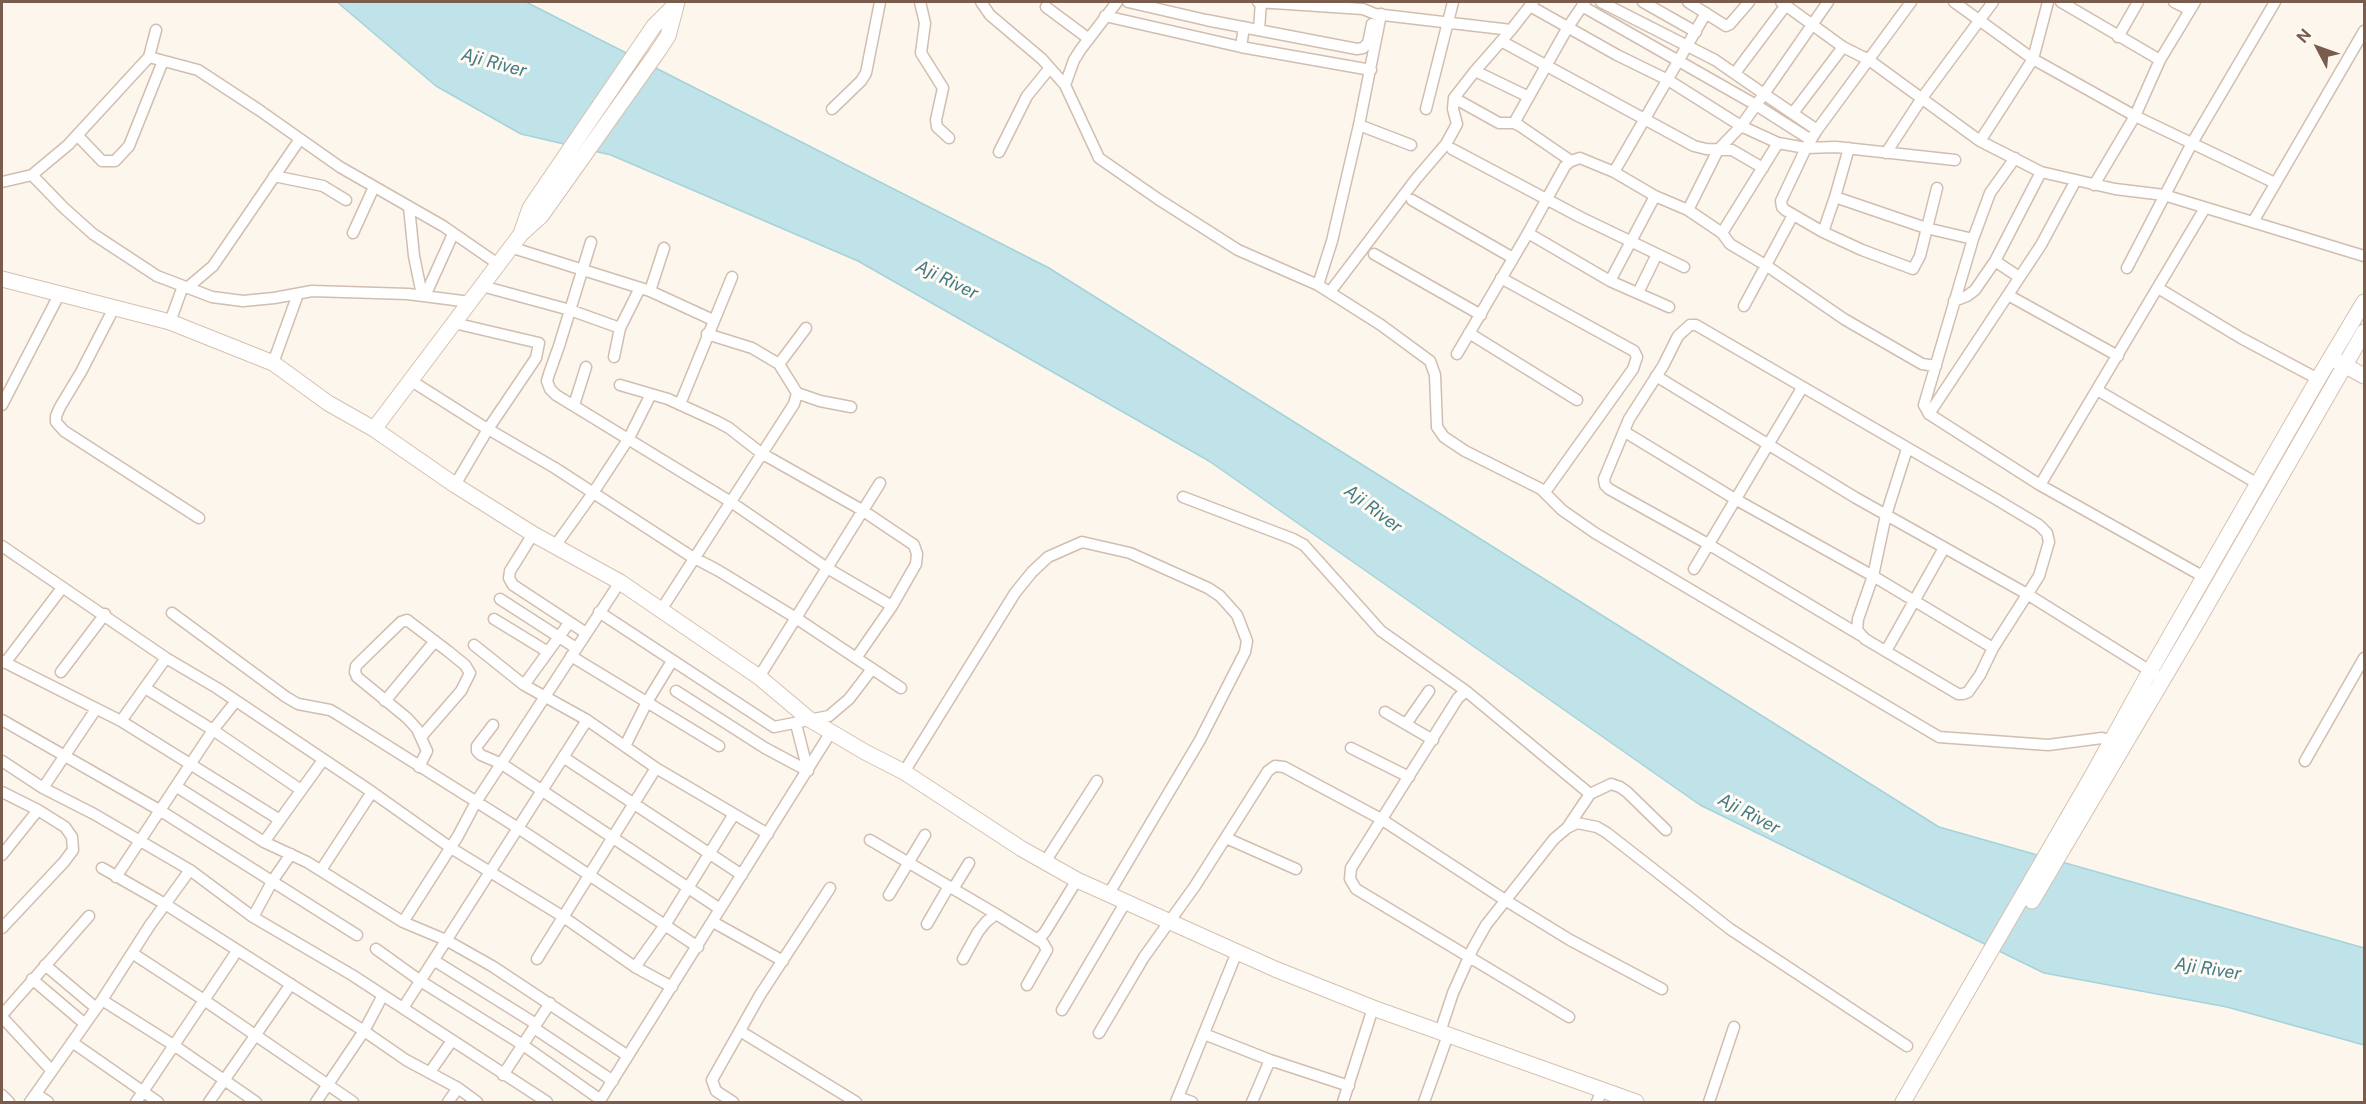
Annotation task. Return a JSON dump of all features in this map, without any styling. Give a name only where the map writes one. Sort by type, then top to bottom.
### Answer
[{"type":"main road","points":[[374,429],[521,234],[654,26],[677,2]]},
{"type":"main road","points":[[535,212],[656,54],[668,36],[677,2]]},
{"type":"main road","points":[[2,279],[115,306],[170,322],[273,363],[328,403],[374,429],[455,485],[532,534],[620,582],[759,677],[803,722],[831,732],[897,769],[1077,880],[1237,952],[1373,1008],[1600,1096],[1636,1102]]},
{"type":"main road","points":[[2353,349],[2364,302]]},
{"type":"main road","points":[[1903,1102],[1916,1093],[2097,779],[2156,675],[2204,577],[2318,379],[2353,349],[2364,332]]},
{"type":"main road","points":[[2338,362],[2364,376]]},
{"type":"main road","points":[[2156,675],[2227,569],[2338,362]]},
{"type":"main road","points":[[2213,561],[2227,569]]},
{"type":"street","points":[[832,109],[861,81],[866,73],[880,2]]},
{"type":"street","points":[[920,2],[925,23],[921,53],[943,88],[936,120],[937,127],[949,138]]},
{"type":"street","points":[[981,2],[990,15],[1042,59],[1065,86],[1072,97],[1095,152],[1104,163],[1238,250],[1330,292],[1381,325],[1430,362],[1435,375],[1437,427],[1444,437],[1465,451],[1545,492],[1562,510],[1595,533],[1939,737],[2048,745],[2102,738],[2117,743]]},
{"type":"street","points":[[1065,86],[1074,60],[1117,2]]},
{"type":"street","points":[[1128,2],[1206,20],[1357,49],[1363,48],[1368,43],[1378,14]]},
{"type":"street","points":[[1259,29],[1260,2],[1363,5],[1378,14],[1511,30]]},
{"type":"street","points":[[1426,109],[1446,22],[1453,2]]},
{"type":"street","points":[[1601,2],[1689,45],[1736,73],[1817,130]]},
{"type":"street","points":[[1643,2],[1696,32]]},
{"type":"street","points":[[1688,2],[1703,8],[1726,26],[1749,2]]},
{"type":"street","points":[[1688,210],[1718,150],[1741,126],[1828,2]]},
{"type":"street","points":[[1911,2],[1817,130],[1780,201],[1782,207],[1793,215],[1823,232],[1862,250],[1913,269],[1920,256],[1937,188]]},
{"type":"street","points":[[1954,2],[2033,59],[2135,116],[2275,183]]},
{"type":"street","points":[[1886,153],[1922,98],[1993,2]]},
{"type":"street","points":[[1980,141],[2033,59],[2048,2]]},
{"type":"street","points":[[2061,2],[2160,60]]},
{"type":"street","points":[[2118,37],[2138,2]]},
{"type":"street","points":[[2094,185],[2135,116],[2160,60],[2192,6],[2174,2]]},
{"type":"street","points":[[2127,268],[2192,143],[2275,2]]},
{"type":"street","points":[[1736,73],[1783,3],[1843,47],[1869,60],[1980,141],[2041,172],[2094,185],[2164,195],[2364,256]]},
{"type":"street","points":[[1330,292],[1455,131],[1457,118],[1453,108],[1454,98],[1474,71],[1532,4],[1568,27],[1668,80],[1741,126],[1778,143],[1808,144],[1955,160]]},
{"type":"street","points":[[1514,123],[1568,27],[1584,4],[1679,62],[1756,105],[1808,144]]},
{"type":"street","points":[[1046,8],[1089,39]]},
{"type":"street","points":[[1614,172],[1689,45],[1696,32],[1703,8]]},
{"type":"street","points":[[1318,285],[1332,241],[1359,125],[1371,70],[1378,14]]},
{"type":"street","points":[[1105,16],[1240,47],[1371,70]]},
{"type":"street","points":[[1240,47],[1244,27]]},
{"type":"street","points":[[2,182],[32,175],[77,135],[148,57],[156,30]]},
{"type":"street","points":[[2253,222],[2364,31]]},
{"type":"street","points":[[1501,41],[1694,146],[1732,150],[1763,168]]},
{"type":"street","points":[[1792,113],[1843,47]]},
{"type":"street","points":[[148,57],[198,70],[340,167],[453,234],[498,264]]},
{"type":"street","points":[[77,135],[102,161],[115,161],[129,146],[164,61]]},
{"type":"street","points":[[999,152],[1027,96],[1049,69]]},
{"type":"street","points":[[1474,71],[1529,97]]},
{"type":"street","points":[[1454,98],[1499,123],[1514,123],[1571,161]]},
{"type":"street","points":[[1359,125],[1411,145]]},
{"type":"street","points":[[170,322],[185,287],[213,266],[300,139]]},
{"type":"street","points":[[1722,233],[1778,143]]},
{"type":"street","points":[[1823,232],[1849,148]]},
{"type":"street","points":[[1452,149],[1684,267]]},
{"type":"street","points":[[1457,354],[1565,166],[1580,158],[1614,172],[1655,196],[1688,210],[1722,233],[1730,244],[1767,266],[1844,320],[1922,364],[1936,366]]},
{"type":"street","points":[[2015,158],[1990,193],[1973,239],[1924,405],[1929,414],[2040,485],[2204,577]]},
{"type":"street","points":[[1954,301],[1975,290],[1995,261],[2041,172]]},
{"type":"street","points":[[32,175],[93,234],[157,276],[212,297],[243,301],[312,291],[423,295],[470,302]]},
{"type":"street","points":[[274,176],[322,186],[346,200]]},
{"type":"street","points":[[1929,414],[2041,245],[2076,180]]},
{"type":"street","points":[[353,233],[374,187]]},
{"type":"street","points":[[1610,280],[1655,196]]},
{"type":"street","points":[[1835,197],[1926,228],[1973,239]]},
{"type":"street","points":[[1412,200],[1513,258]]},
{"type":"street","points":[[409,207],[414,256],[423,295]]},
{"type":"street","points":[[2040,485],[2205,208]]},
{"type":"street","points":[[1744,306],[1793,215]]},
{"type":"street","points":[[1528,233],[1610,280],[1669,307]]},
{"type":"street","points":[[423,295],[453,234]]},
{"type":"street","points":[[591,242],[547,381],[550,389],[556,395],[731,502],[827,568],[892,606]]},
{"type":"street","points":[[510,247],[645,289],[713,320]]},
{"type":"street","points":[[614,357],[620,328],[645,289],[664,248]]},
{"type":"street","points":[[1374,254],[1480,315]]},
{"type":"street","points":[[1638,293],[1658,254]]},
{"type":"street","points":[[1995,261],[2019,277]]},
{"type":"street","points":[[680,404],[732,277]]},
{"type":"street","points":[[1501,278],[1634,351],[1637,357],[1633,369],[1545,492]]},
{"type":"street","points":[[482,286],[570,310],[620,328]]},
{"type":"street","points":[[2158,288],[2241,338],[2318,379]]},
{"type":"street","points":[[2,405],[60,293]]},
{"type":"street","points":[[273,363],[298,294]]},
{"type":"street","points":[[2008,295],[2118,356]]},
{"type":"street","points":[[115,306],[60,407],[56,422],[64,431],[199,519]]},
{"type":"street","points":[[454,322],[559,346]]},
{"type":"street","points":[[1690,325],[1696,325],[2003,503],[2039,525],[2047,533],[2049,542],[2039,576],[1968,692],[1958,694],[1605,485],[1606,472],[1629,419],[1656,376],[1678,336],[1690,325]]},
{"type":"street","points":[[779,364],[806,327]]},
{"type":"street","points":[[1469,333],[1577,400]]},
{"type":"street","points":[[707,334],[752,348],[779,364],[797,393],[851,407]]},
{"type":"street","points":[[455,485],[488,429],[536,358],[539,343]]},
{"type":"street","points":[[574,405],[585,367]]},
{"type":"street","points":[[1656,376],[1886,515],[2027,594],[2156,675]]},
{"type":"street","points":[[410,380],[693,558],[796,618],[901,688]]},
{"type":"street","points":[[620,385],[680,404],[729,428],[761,453],[862,510],[914,545],[917,554],[916,564],[892,606],[856,658]]},
{"type":"street","points":[[1694,569],[1767,443],[1802,388]]},
{"type":"street","points":[[2097,390],[2258,484]]},
{"type":"street","points":[[661,610],[794,404],[797,393]]},
{"type":"street","points":[[555,546],[629,438],[651,394]]},
{"type":"street","points":[[1625,432],[1735,499],[1873,576],[1993,648]]},
{"type":"street","points":[[1860,635],[1858,619],[1873,576],[1886,515],[1907,449]]},
{"type":"street","points":[[759,677],[880,483]]},
{"type":"street","points":[[1183,497],[1304,545],[1381,631],[1466,691],[1590,794]]},
{"type":"street","points":[[532,534],[510,572],[509,578],[513,585],[586,633]]},
{"type":"street","points":[[897,769],[1015,593],[1048,557],[1082,542],[1130,552],[1208,588],[1220,596],[1237,615],[1247,647],[1200,740],[1108,895]]},
{"type":"street","points":[[2,546],[62,588],[105,614],[166,658],[236,701],[372,792],[451,848],[562,916],[635,967],[672,987]]},
{"type":"street","points":[[1886,651],[1944,548]]},
{"type":"street","points":[[403,922],[451,848],[476,802],[620,582]]},
{"type":"street","points":[[62,588],[3,662],[121,722],[280,820]]},
{"type":"street","points":[[500,598],[560,637],[573,652],[647,702],[719,746]]},
{"type":"street","points":[[599,612],[774,727],[829,716],[840,709],[872,669]]},
{"type":"street","points":[[61,672],[105,614]]},
{"type":"street","points":[[172,614],[286,697],[298,704],[330,710],[337,714],[518,828],[698,947]]},
{"type":"street","points":[[494,619],[548,652]]},
{"type":"street","points":[[419,767],[427,751],[421,737],[407,718],[357,677],[356,666],[395,628],[407,620],[465,665],[470,673],[461,691],[421,737]]},
{"type":"street","points":[[524,686],[569,623]]},
{"type":"street","points":[[386,701],[435,641]]},
{"type":"street","points":[[474,645],[524,686],[587,720],[656,768],[768,834]]},
{"type":"street","points":[[121,722],[166,658]]},
{"type":"street","points":[[2305,761],[2364,658]]},
{"type":"street","points":[[625,746],[647,702],[672,661]]},
{"type":"street","points":[[145,688],[213,730],[301,790]]},
{"type":"street","points":[[676,691],[765,748],[808,771]]},
{"type":"street","points":[[1406,724],[1429,691]]},
{"type":"street","points":[[1466,691],[1458,698],[1381,819],[1351,868],[1350,879],[1356,889],[1569,1017]]},
{"type":"street","points":[[116,877],[213,730],[236,701]]},
{"type":"street","points":[[43,788],[96,709]]},
{"type":"street","points":[[1384,712],[1433,740]]},
{"type":"street","points":[[2,720],[160,811],[273,880],[357,935]]},
{"type":"street","points":[[404,1008],[587,720]]},
{"type":"street","points":[[803,722],[808,771]]},
{"type":"street","points":[[493,725],[477,746],[477,751],[502,764],[720,909]]},
{"type":"street","points":[[376,949],[523,1045],[600,1101],[831,732]]},
{"type":"street","points":[[1351,747],[1409,777]]},
{"type":"street","points":[[563,757],[742,875]]},
{"type":"street","points":[[264,842],[323,760]]},
{"type":"street","points":[[2,761],[43,788],[190,870],[254,918],[404,1008],[451,1042],[547,1102]]},
{"type":"street","points":[[1100,1033],[1144,957],[1195,886],[1268,771],[1275,766],[1284,767],[1381,819],[1570,940],[1662,989]]},
{"type":"street","points":[[537,958],[656,768]]},
{"type":"street","points":[[1046,862],[1097,781]]},
{"type":"street","points":[[1567,828],[1590,794],[1611,784],[1620,787],[1666,830]]},
{"type":"street","points":[[177,787],[264,842],[321,870],[403,922],[446,940],[550,1003],[628,1056]]},
{"type":"street","points":[[2,792],[38,810],[65,828],[72,837],[73,850],[2,928]]},
{"type":"street","points":[[321,870],[372,792]]},
{"type":"street","points":[[2,855],[38,810]]},
{"type":"street","points":[[635,967],[665,925],[734,814]]},
{"type":"street","points":[[1424,1102],[1444,1034],[1453,993],[1486,925],[1554,839],[1577,823],[1597,827],[1730,929],[1907,1046]]},
{"type":"street","points":[[889,895],[925,835]]},
{"type":"street","points":[[1226,838],[1296,869]]},
{"type":"street","points":[[870,840],[1038,939],[1046,946],[1047,950],[1027,985]]},
{"type":"street","points":[[254,918],[273,880],[291,854]]},
{"type":"street","points":[[927,924],[969,863]]},
{"type":"street","points":[[102,868],[165,904],[406,1060],[458,1088],[477,1102]]},
{"type":"street","points":[[48,1102],[33,1098],[190,870]]},
{"type":"street","points":[[1038,939],[1045,932],[1077,880]]},
{"type":"street","points":[[734,1102],[716,1091],[712,1080],[783,961],[830,888]]},
{"type":"street","points":[[1062,1010],[1125,903]]},
{"type":"street","points":[[963,959],[978,932],[996,914]]},
{"type":"street","points":[[52,1071],[2,1016],[89,916]]},
{"type":"street","points":[[713,922],[783,961]]},
{"type":"street","points":[[136,1102],[237,951]]},
{"type":"street","points":[[1192,1102],[1177,1100],[1237,952]]},
{"type":"street","points":[[132,953],[353,1102]]},
{"type":"street","points":[[435,961],[535,1026],[613,1081]]},
{"type":"street","points":[[45,965],[99,1004],[175,1046],[256,1102]]},
{"type":"street","points":[[32,979],[85,1024]]},
{"type":"street","points":[[209,1102],[291,984]]},
{"type":"street","points":[[316,1102],[364,1031],[383,995]]},
{"type":"street","points":[[503,1075],[550,1003]]},
{"type":"street","points":[[1343,1102],[1373,1008]]},
{"type":"street","points":[[1709,1102],[1734,1027]]},
{"type":"street","points":[[740,1031],[850,1101]]},
{"type":"street","points":[[1204,1034],[1270,1060],[1349,1086]]},
{"type":"street","points":[[72,1042],[158,1102]]},
{"type":"street","points":[[430,1072],[451,1042]]},
{"type":"street","points":[[1252,1102],[1270,1060]]},
{"type":"street","points":[[448,1102],[458,1088]]},
{"type":"street","points":[[2,1095],[9,1102]]},
{"type":"water","name":"Aji River","points":[[337,2],[526,2],[1049,268],[1939,827],[2364,948],[2364,1045],[2227,1007],[2044,973],[1700,805],[1209,461],[858,261],[611,155],[521,134],[436,86]]}]
